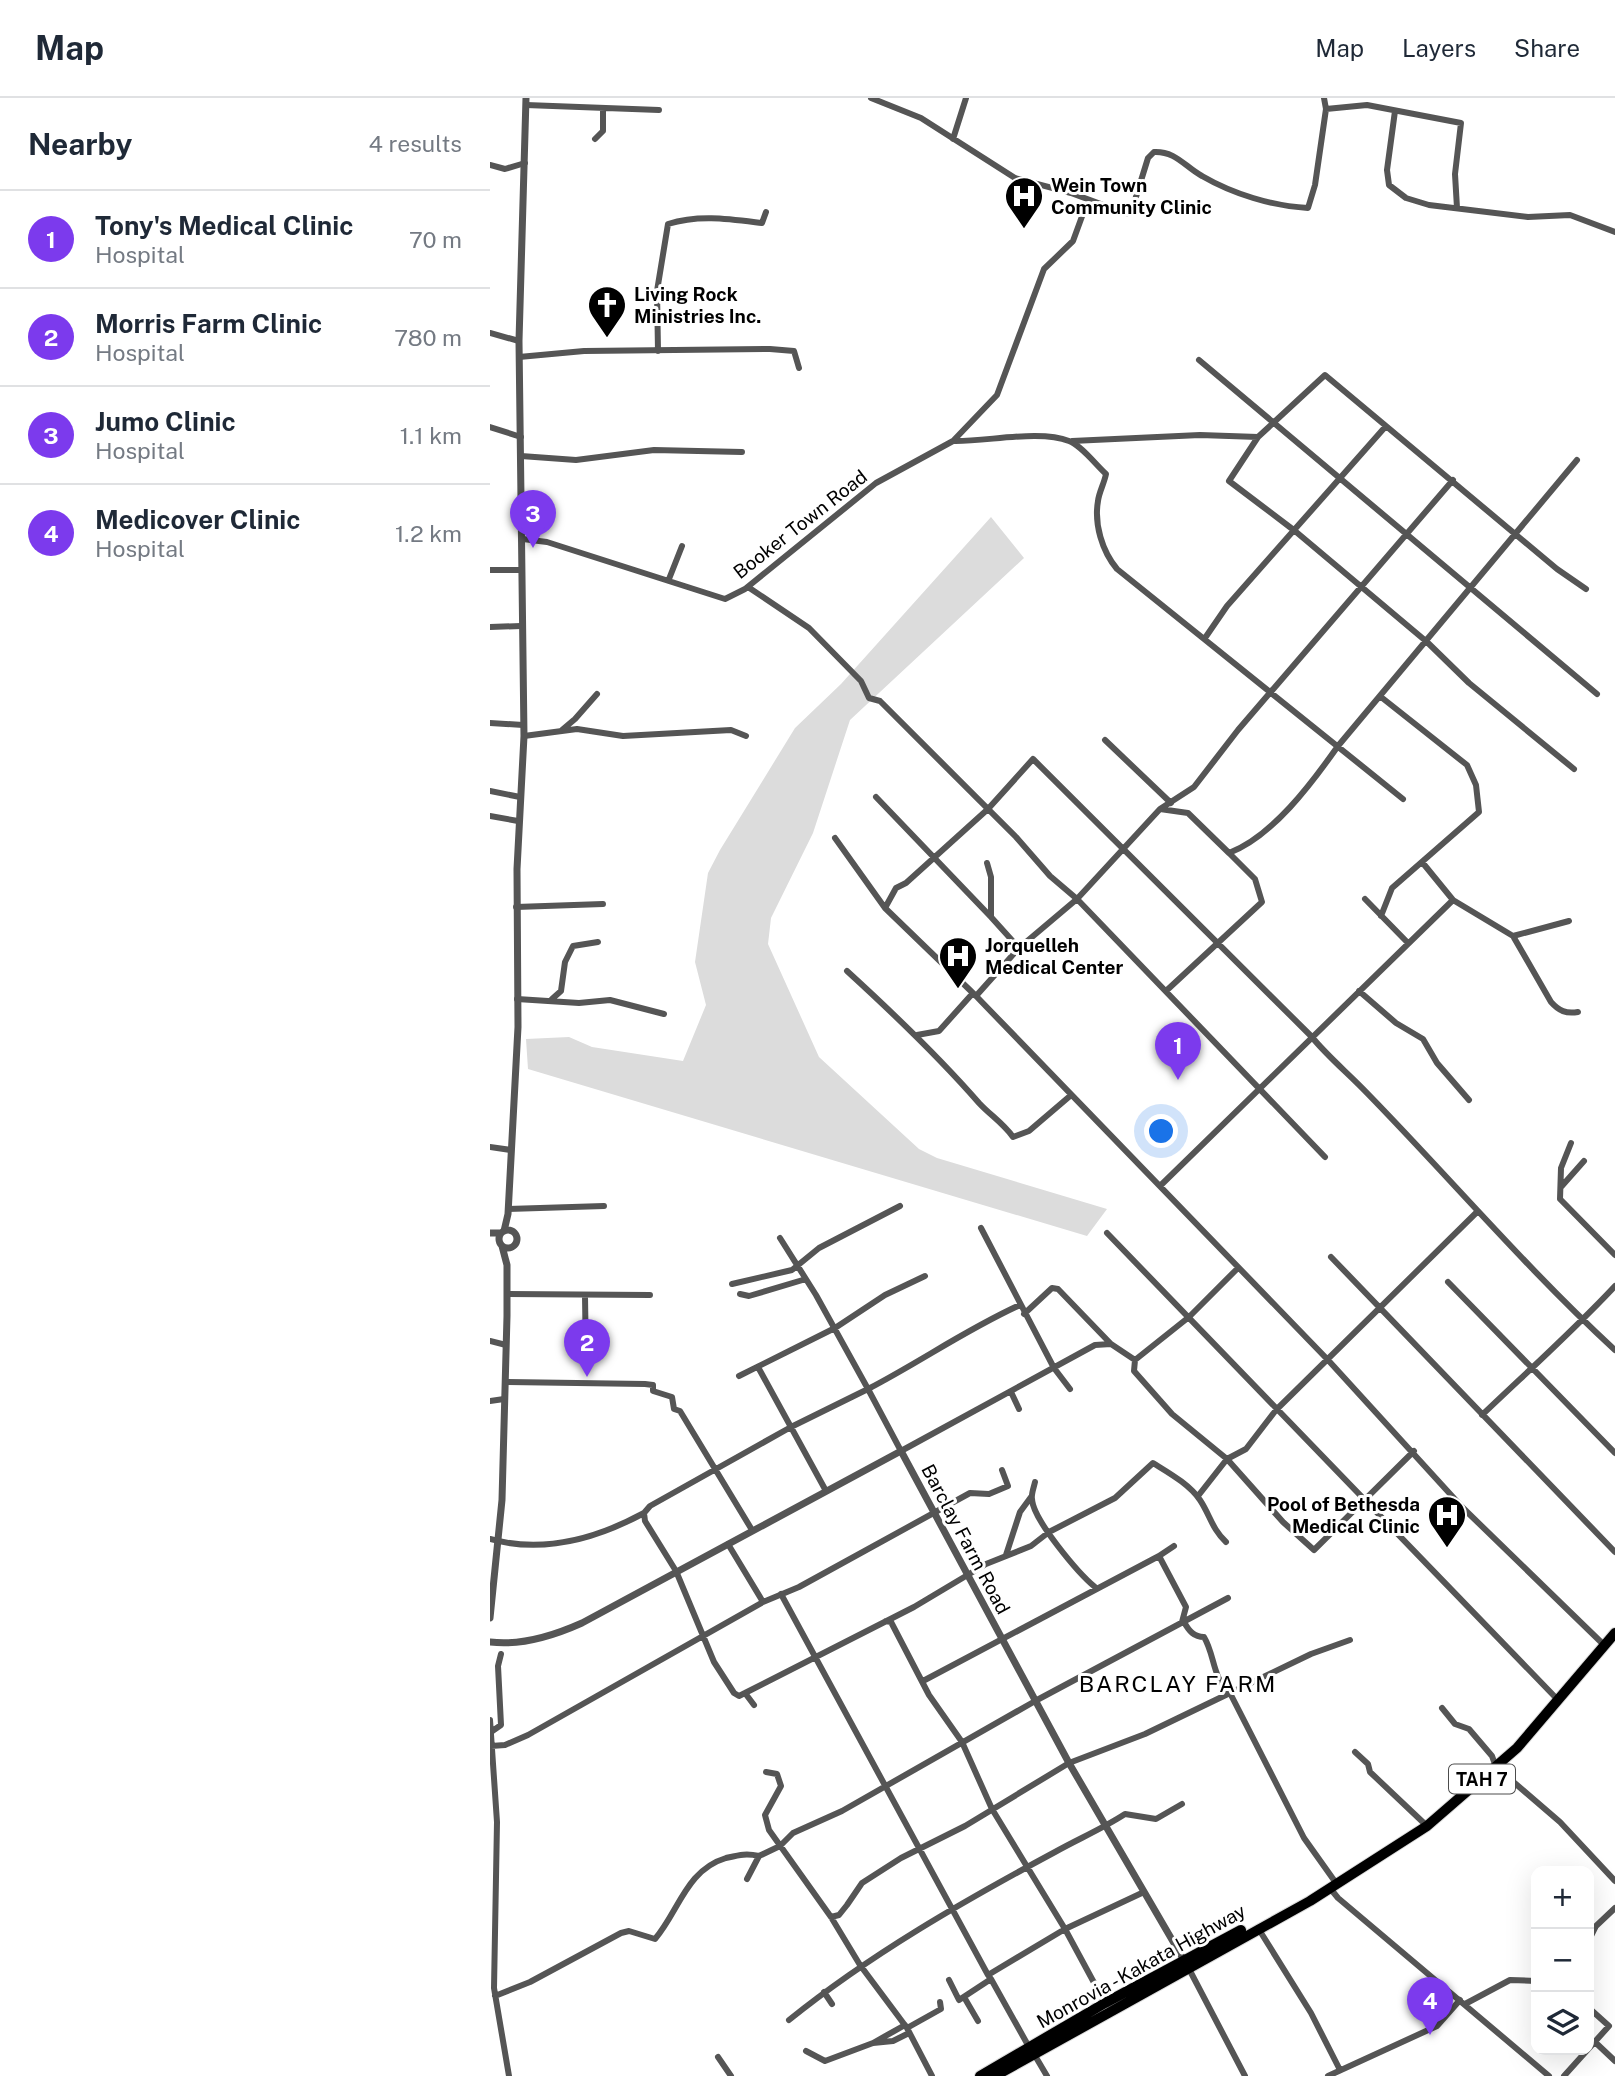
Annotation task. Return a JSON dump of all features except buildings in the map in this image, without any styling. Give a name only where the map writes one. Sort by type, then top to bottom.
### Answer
[{"type":"highway","name":"Monrovia - Kakata Highway","points":[[995,2076],[1105,2003],[1310,1901],[1427,1826],[1517,1748],[1615,1633]]},
{"type":"highway","name":"Monrovia - Kakata Highway","points":[[980,2076],[1032,2051],[1306,1896],[1328,1888]]},
{"type":"street","points":[[871,98],[921,118],[1015,178],[1131,213],[1148,158],[1154,152],[1165,152],[1190,165],[1200,175],[1246,196],[1308,208],[1325,109],[1324,98]]},
{"type":"street","points":[[953,139],[967,98]]},
{"type":"street","points":[[490,1618],[494,1540],[502,1500],[507,1265],[501,1245],[508,1212],[511,1150],[517,999],[518,821],[524,736],[519,341],[526,102],[603,109],[659,110]]},
{"type":"street","points":[[1325,109],[1367,105],[1461,123],[1455,174],[1457,208]]},
{"type":"street","points":[[595,139],[603,131],[603,109]]},
{"type":"street","points":[[1395,111],[1387,170],[1389,185],[1415,201],[1528,217],[1570,215],[1615,232]]},
{"type":"street","points":[[490,165],[505,169],[525,163]]},
{"type":"street","name":"Booker Town Road","points":[[523,539],[552,544],[725,599],[748,587],[876,483],[953,441],[997,395],[1044,269],[1073,241],[1088,200]]},
{"type":"street","points":[[658,351],[657,291],[668,224],[684,219],[709,218],[762,223],[766,212]]},
{"type":"street","points":[[490,334],[519,341]]},
{"type":"street","points":[[519,357],[584,351],[739,348],[794,351],[799,368]]},
{"type":"street","points":[[1199,360],[1470,590],[1598,694]]},
{"type":"street","points":[[1574,769],[1469,683],[1427,642],[1295,531],[1229,481],[1258,437],[1325,375],[1586,589]]},
{"type":"street","points":[[1205,638],[1227,606],[1386,426]]},
{"type":"street","points":[[490,427],[521,437]]},
{"type":"street","points":[[953,441],[983,442],[1038,436],[1071,441],[1200,435],[1258,437]]},
{"type":"street","points":[[1071,441],[1106,474],[1097,510],[1106,556],[1116,569],[1403,799]]},
{"type":"street","points":[[521,456],[576,460],[654,450],[742,452]]},
{"type":"street","points":[[1228,853],[1245,847],[1309,788],[1338,746],[1577,460]]},
{"type":"street","points":[[931,1052],[933,1038],[1019,948],[1077,900],[1160,809],[1194,787],[1360,586],[1453,480]]},
{"type":"street","points":[[669,579],[681,546]]},
{"type":"street","points":[[490,570],[522,570]]},
{"type":"street","points":[[748,587],[809,628],[861,681],[869,698],[880,701],[988,809],[1050,876],[1077,900],[1261,1087],[1325,1157]]},
{"type":"street","points":[[490,627],[521,626]]},
{"type":"street","points":[[560,731],[575,719],[597,694]]},
{"type":"street","points":[[1381,697],[1467,765],[1476,785],[1479,812],[1392,888],[1381,916]]},
{"type":"street","points":[[490,723],[523,725]]},
{"type":"street","points":[[524,736],[577,729],[623,736],[731,730],[746,736]]},
{"type":"street","points":[[1105,740],[1171,803]]},
{"type":"street","points":[[886,908],[887,900],[896,888],[906,883],[988,809],[1033,759],[1311,1036],[1583,1321],[1615,1350]]},
{"type":"street","points":[[490,791],[520,797]]},
{"type":"street","points":[[876,797],[933,858],[965,887],[1019,948]]},
{"type":"street","points":[[1160,809],[1188,813],[1255,878],[1262,902],[1166,991]]},
{"type":"street","points":[[490,816],[518,821]]},
{"type":"street","points":[[835,838],[886,908],[1328,1360],[1414,1451],[1462,1507],[1603,1644]]},
{"type":"street","points":[[1422,862],[1453,900],[1513,936],[1558,1010],[1570,1014],[1578,1012]]},
{"type":"street","points":[[987,863],[991,877],[991,917]]},
{"type":"street","points":[[1365,899],[1408,943]]},
{"type":"street","points":[[1160,1186],[1453,900]]},
{"type":"street","points":[[516,906],[604,904]]},
{"type":"street","points":[[1513,936],[1569,921]]},
{"type":"street","points":[[551,1000],[561,991],[565,962],[573,946],[598,942]]},
{"type":"street","points":[[848,971],[917,1035],[984,1108],[1000,1119],[1013,1137],[1028,1131],[1070,1096]]},
{"type":"street","points":[[1359,991],[1396,1023],[1423,1040],[1437,1063],[1469,1100]]},
{"type":"street","points":[[517,999],[610,1000],[664,1014]]},
{"type":"street","points":[[917,1035],[939,1031]]},
{"type":"street","points":[[1571,1143],[1561,1168],[1560,1199],[1589,1225],[1615,1255]]},
{"type":"street","points":[[490,1147],[511,1150]]},
{"type":"street","points":[[1562,1187],[1584,1161]]},
{"type":"street","points":[[508,1212],[604,1206]]},
{"type":"street","points":[[732,1284],[777,1275],[797,1265],[819,1248],[900,1206]]},
{"type":"street","points":[[1198,1496],[1227,1458],[1246,1449],[1276,1410],[1478,1211]]},
{"type":"street","points":[[507,1265],[516,1239],[508,1212]]},
{"type":"street","points":[[981,1227],[1024,1314],[1054,1368],[1070,1389]]},
{"type":"street","points":[[490,1235],[513,1232]]},
{"type":"street","points":[[1107,1233],[1558,1700]]},
{"type":"street","points":[[490,1235],[501,1245],[514,1245]]},
{"type":"street","points":[[780,1238],[835,1328],[901,1451],[1095,1345],[1111,1344]]},
{"type":"street","points":[[1331,1257],[1378,1309],[1615,1552]]},
{"type":"street","points":[[1238,1268],[1189,1317],[1135,1360],[1134,1371],[1172,1414],[1227,1458],[1283,1522],[1314,1550],[1414,1451]]},
{"type":"street","points":[[739,1376],[835,1328],[885,1295],[925,1276]]},
{"type":"street","points":[[740,1294],[759,1293],[806,1279]]},
{"type":"street","points":[[1448,1282],[1615,1453]]},
{"type":"street","points":[[1482,1415],[1530,1367],[1583,1321],[1615,1286]]},
{"type":"street","points":[[1024,1314],[1052,1288],[1058,1289],[1111,1344],[1135,1360]]},
{"type":"street","points":[[507,1294],[650,1295]]},
{"type":"street","points":[[586,1296],[586,1363]]},
{"type":"street","points":[[494,1540],[538,1548],[586,1539],[644,1513],[650,1506],[791,1427],[868,1390],[932,1355],[981,1322],[1020,1305]]},
{"type":"street","points":[[490,1341],[506,1345]]},
{"type":"street","points":[[758,1367],[826,1491]]},
{"type":"street","points":[[505,1382],[653,1385],[653,1391],[672,1397],[674,1409],[680,1411],[752,1530]]},
{"type":"street","points":[[1011,1392],[1019,1409]]},
{"type":"street","points":[[490,1401],[504,1399]]},
{"type":"street","name":"Barclay Farm Road","points":[[490,1642],[511,1644],[561,1632],[901,1451],[1069,1763],[1186,1964]]},
{"type":"street","points":[[644,1513],[676,1571],[714,1662],[734,1693],[739,1696],[968,1575],[1031,1546],[1049,1532],[1115,1498],[1153,1463],[1173,1474],[1198,1496],[1214,1531],[1226,1542]]},
{"type":"street","points":[[491,1744],[505,1745],[528,1735],[763,1602],[970,1493],[989,1494],[1008,1486],[1002,1470]]},
{"type":"street","points":[[1005,1556],[1020,1512],[1031,1497],[1035,1482]]},
{"type":"street","points":[[1031,1497],[1049,1532],[1081,1577],[1095,1587]]},
{"type":"street","points":[[728,1544],[763,1602]]},
{"type":"street","points":[[923,1681],[1174,1546]]},
{"type":"street","points":[[1158,1556],[1186,1607],[1183,1623]]},
{"type":"street","points":[[780,1594],[817,1656],[951,1910],[1047,2076]]},
{"type":"street","points":[[747,1879],[759,1856],[779,1846],[793,1833],[842,1811],[1037,1700],[1228,1598]]},
{"type":"street","points":[[886,1620],[891,1622],[945,1721],[962,1742],[992,1808],[1105,2003]]},
{"type":"street","points":[[1183,1623],[1198,1637],[1204,1637],[1213,1656],[1218,1678],[1230,1693],[1328,1888],[1549,2076]]},
{"type":"street","points":[[831,1917],[839,1914],[869,1877],[1069,1763],[1145,1734],[1311,1654],[1350,1640]]},
{"type":"street","points":[[491,1732],[501,1724],[498,1666],[502,1654]]},
{"type":"street","points":[[745,1693],[754,1704]]},
{"type":"street","points":[[1442,1709],[1455,1724],[1469,1729],[1492,1755],[1496,1767],[1560,1822],[1615,1881]]},
{"type":"street","points":[[490,1720],[497,1822],[492,1971],[509,2076]]},
{"type":"street","points":[[1355,1752],[1368,1765],[1370,1772],[1427,1826]]},
{"type":"street","points":[[766,1772],[777,1774],[782,1786],[764,1820],[779,1846],[831,1917],[860,1965],[907,2029],[932,2076]]},
{"type":"street","points":[[789,2020],[860,1965],[951,1910],[1108,1826],[1125,1814],[1156,1819],[1182,1804]]},
{"type":"street","points":[[495,1996],[530,1982],[621,1933],[629,1931],[655,1939],[686,1889],[702,1869],[745,1853],[759,1856]]},
{"type":"street","points":[[949,1980],[959,2000],[989,1977],[1065,1930],[1144,1892]]},
{"type":"street","points":[[1594,1930],[1615,1909]]},
{"type":"street","points":[[1258,1928],[1311,2012],[1340,2070]]},
{"type":"street","points":[[1186,1964],[1245,2076]]},
{"type":"street","points":[[1328,2076],[1437,2026],[1462,2002],[1510,1980],[1531,1981]]},
{"type":"street","points":[[824,1992],[832,2004]]},
{"type":"street","points":[[964,1997],[978,2021]]},
{"type":"street","points":[[806,2051],[825,2061],[873,2042],[893,2041],[907,2029],[941,2009],[940,2002]]},
{"type":"street","points":[[1594,2012],[1609,2026]]},
{"type":"street","points":[[1564,2076],[1615,2021]]},
{"type":"street","points":[[1596,2043],[1615,2061]]},
{"type":"street","points":[[718,2057],[731,2076]]},
{"type":"shaded area","points":[[991,517],[1024,558],[850,720],[813,833],[771,918],[768,944],[819,1057],[919,1149],[937,1158],[1107,1209],[1087,1236],[528,1069],[526,1039],[569,1037],[592,1047],[683,1061],[706,1005],[695,962],[708,873],[720,850],[795,728],[841,684]]},
{"type":"place","name":"Wein Town Community Clinic","points":[[1024,230]]},
{"type":"place","name":"Living Rock Ministries Inc.","points":[[607,339]]},
{"type":"place","name":"Jumo Clinic","points":[[533,548]]},
{"type":"place","name":"Jorquelleh Medical Center","points":[[958,990]]},
{"type":"place","name":"Tony's Medical Clinic","points":[[1178,1080]]},
{"type":"place","name":"Morris Farm Clinic","points":[[587,1377]]},
{"type":"place","name":"Pool of Bethesda Medical Clinic","points":[[1447,1549]]},
{"type":"place","name":"Medicover Clinic","points":[[1430,2035]]},
{"type":"district","name":"BARCLAY FARM","points":[[1178,1683]]}]
